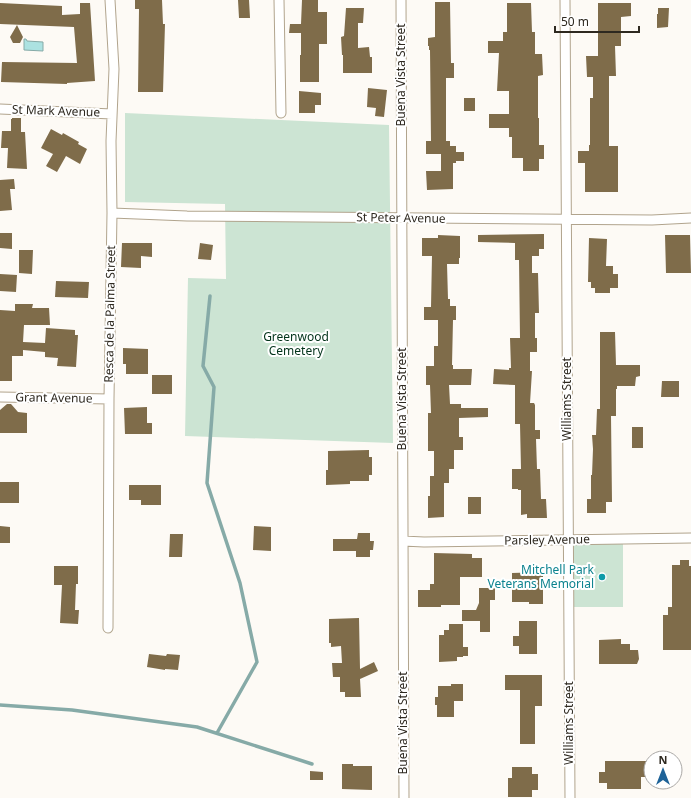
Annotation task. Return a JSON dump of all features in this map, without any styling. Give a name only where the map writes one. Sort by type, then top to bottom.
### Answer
[{"type":"street","name":"Resca de la Palma Street","points":[[108,628],[112,114],[114,69],[110,0]]},
{"type":"street","points":[[280,0],[281,113]]},
{"type":"street","name":"Buena Vista Street","points":[[401,0],[404,798]]},
{"type":"street","name":"Williams Street","points":[[565,0],[570,798]]},
{"type":"street","name":"St Mark Avenue","points":[[0,109],[112,114]]},
{"type":"street","name":"St Peter Avenue","points":[[112,213],[187,216],[402,218],[652,220],[691,218]]},
{"type":"street","name":"Grant Avenue","points":[[0,397],[109,399]]},
{"type":"street","name":"Parsley Avenue","points":[[403,541],[424,542],[691,538]]},
{"type":"green space","name":"Greenwood Cemetery","points":[[125,113],[389,125],[393,443],[185,436],[188,278],[226,279],[225,204],[125,202]]},
{"type":"green space","points":[[572,543],[623,543],[623,607],[572,607]]},
{"type":"water","points":[[24,39],[27,41],[43,42],[43,51],[24,50]]},
{"type":"building","points":[[135,0],[162,0],[163,24],[165,24],[163,92],[138,92],[139,9],[135,9]]},
{"type":"building","points":[[238,0],[249,0],[250,18],[239,18]]},
{"type":"building","points":[[302,0],[318,0],[318,12],[327,12],[327,44],[319,44],[319,82],[300,82],[301,33],[289,33],[290,24],[301,24]]},
{"type":"building","points":[[435,2],[450,2],[451,63],[454,63],[454,78],[446,78],[446,141],[450,141],[450,146],[456,146],[456,152],[464,152],[464,161],[456,161],[456,163],[453,163],[453,189],[427,190],[426,171],[441,171],[441,154],[426,154],[426,141],[431,141],[430,50],[428,46],[428,38],[435,37]]},
{"type":"building","points":[[0,3],[62,6],[62,15],[80,14],[80,3],[90,3],[95,81],[67,84],[1,82],[2,62],[77,63],[74,27],[0,24]]},
{"type":"building","points":[[507,3],[531,3],[532,32],[535,32],[535,54],[542,54],[543,75],[538,76],[538,118],[539,145],[544,145],[544,159],[539,159],[539,171],[523,171],[523,158],[512,158],[512,137],[509,137],[509,128],[489,128],[489,114],[509,114],[509,91],[497,91],[499,53],[488,53],[488,41],[503,41],[503,32],[507,32]]},
{"type":"building","points":[[598,3],[631,3],[631,16],[621,17],[621,46],[615,46],[616,76],[609,76],[609,146],[618,146],[618,192],[585,192],[585,163],[578,163],[578,151],[589,151],[590,145],[590,98],[593,98],[593,77],[587,77],[586,56],[598,56]]},
{"type":"building","points":[[346,8],[364,8],[363,23],[358,23],[358,48],[369,47],[370,57],[372,57],[372,73],[343,73],[341,37],[344,36]]},
{"type":"building","points":[[658,8],[669,8],[668,27],[657,28]]},
{"type":"building","points":[[17,25],[23,37],[20,43],[13,43],[10,37]]},
{"type":"building","points":[[368,88],[387,90],[384,117],[375,116],[376,108],[367,107]]},
{"type":"building","points":[[299,91],[321,93],[321,105],[315,105],[315,113],[299,113]]},
{"type":"building","points":[[464,98],[475,98],[475,111],[464,111]]},
{"type":"building","points":[[12,118],[21,118],[21,132],[25,132],[27,169],[7,168],[8,148],[1,148],[2,131],[11,131]]},
{"type":"building","points":[[51,129],[62,135],[63,133],[79,142],[78,144],[87,149],[80,164],[66,156],[57,172],[46,166],[53,154],[41,148]]},
{"type":"building","points":[[14,179],[15,189],[10,189],[12,210],[0,211],[0,180]]},
{"type":"building","points":[[0,233],[12,233],[12,249],[0,248]]},
{"type":"building","points":[[544,234],[544,249],[539,249],[539,256],[532,256],[532,273],[538,273],[539,313],[535,313],[535,338],[537,338],[537,352],[530,352],[530,371],[532,371],[530,403],[534,403],[535,405],[535,430],[540,430],[540,439],[536,439],[537,469],[540,469],[541,499],[546,499],[547,518],[527,518],[527,514],[521,515],[521,490],[512,489],[512,469],[521,469],[520,424],[515,424],[515,385],[493,384],[494,369],[509,370],[509,368],[511,368],[510,338],[520,338],[519,260],[515,260],[515,243],[478,242],[478,235]]},
{"type":"building","points":[[438,235],[460,236],[459,264],[447,264],[448,299],[450,299],[450,306],[456,306],[456,320],[453,320],[452,365],[453,369],[472,369],[471,385],[449,385],[450,404],[461,404],[461,408],[488,408],[488,417],[459,418],[459,437],[463,437],[463,450],[454,450],[454,469],[449,469],[449,483],[444,483],[444,517],[428,518],[430,476],[434,476],[434,451],[428,451],[428,413],[431,413],[430,385],[426,385],[426,366],[434,366],[434,346],[438,346],[438,320],[424,320],[424,307],[431,307],[432,256],[422,256],[422,238],[438,238]]},
{"type":"building","points":[[665,235],[690,235],[691,273],[666,273]]},
{"type":"building","points":[[589,238],[607,239],[606,266],[613,266],[613,274],[618,274],[618,288],[610,288],[610,293],[595,293],[595,288],[591,288],[591,282],[588,282]]},
{"type":"building","points":[[122,243],[152,243],[152,257],[141,256],[141,268],[121,267]]},
{"type":"building","points":[[200,243],[213,245],[211,260],[198,259]]},
{"type":"building","points":[[19,250],[33,250],[32,274],[19,273]]},
{"type":"building","points":[[0,274],[17,275],[16,292],[0,291]]},
{"type":"building","points":[[56,281],[89,282],[88,298],[55,297]]},
{"type":"building","points":[[15,304],[33,304],[32,308],[49,308],[50,325],[24,325],[23,342],[45,343],[46,328],[75,330],[75,335],[78,335],[76,367],[57,366],[58,358],[45,357],[45,352],[23,350],[23,356],[12,356],[12,381],[0,381],[0,310],[15,311]]},
{"type":"building","points":[[600,332],[615,332],[616,365],[640,365],[640,376],[636,377],[635,386],[617,386],[616,389],[616,416],[611,416],[612,502],[606,502],[606,513],[587,513],[587,499],[591,499],[593,449],[592,435],[596,435],[597,409],[600,409]]},
{"type":"building","points":[[123,348],[148,349],[148,374],[126,374],[126,364],[123,364]]},
{"type":"building","points":[[152,375],[172,375],[172,394],[152,394]]},
{"type":"building","points":[[662,381],[679,381],[679,397],[661,397]]},
{"type":"building","points":[[7,404],[11,404],[18,412],[27,413],[27,433],[0,433],[0,410]]},
{"type":"building","points":[[147,407],[147,423],[152,423],[152,434],[125,434],[124,408]]},
{"type":"building","points":[[632,427],[643,427],[643,448],[632,448]]},
{"type":"building","points":[[369,450],[369,457],[372,457],[372,475],[369,475],[369,481],[350,481],[350,484],[326,485],[328,451]]},
{"type":"building","points":[[0,482],[19,482],[19,503],[0,503]]},
{"type":"building","points":[[129,485],[161,485],[161,505],[141,505],[141,500],[129,500]]},
{"type":"building","points":[[468,497],[481,497],[481,514],[468,514]]},
{"type":"building","points":[[0,526],[10,527],[10,543],[0,543]]},
{"type":"building","points":[[254,526],[271,527],[271,551],[253,550]]},
{"type":"building","points":[[358,533],[370,533],[370,541],[374,541],[373,550],[370,550],[370,557],[356,557],[356,551],[333,551],[333,539],[357,539]]},
{"type":"building","points":[[170,534],[183,534],[182,557],[169,557]]},
{"type":"building","points":[[434,553],[472,554],[472,558],[482,558],[482,577],[460,577],[460,605],[418,607],[418,590],[430,590],[430,584],[434,584]]},
{"type":"building","points":[[680,560],[689,560],[689,566],[691,566],[691,650],[663,650],[663,615],[668,615],[668,607],[672,607],[672,565],[680,565]]},
{"type":"building","points":[[54,566],[78,566],[78,584],[76,584],[75,610],[79,610],[78,624],[60,623],[62,585],[54,585]]},
{"type":"building","points":[[543,572],[543,604],[512,602],[512,573]]},
{"type":"building","points":[[479,588],[495,588],[495,600],[490,600],[490,632],[480,632],[480,621],[462,621],[462,610],[476,610],[479,603]]},
{"type":"building","points":[[359,618],[360,669],[374,662],[378,671],[360,679],[361,697],[345,697],[345,692],[340,692],[340,677],[333,677],[332,663],[342,663],[341,646],[331,647],[331,643],[329,643],[329,619]]},
{"type":"building","points":[[519,621],[537,621],[537,654],[519,654],[519,646],[513,646],[513,636],[519,636]]},
{"type":"building","points":[[449,624],[463,624],[463,647],[468,647],[468,656],[457,657],[457,661],[439,662],[439,635],[444,635],[444,630],[449,630]]},
{"type":"building","points":[[621,639],[621,644],[630,644],[630,650],[638,650],[639,659],[637,664],[599,664],[599,640]]},
{"type":"building","points":[[149,654],[166,656],[167,654],[180,655],[178,670],[165,670],[147,667]]},
{"type":"building","points":[[505,675],[542,675],[542,706],[535,706],[535,744],[520,744],[520,690],[505,690]]},
{"type":"building","points":[[451,684],[463,684],[463,701],[454,701],[454,717],[437,717],[435,697],[438,697],[438,686],[451,686]]},
{"type":"building","points":[[605,761],[643,761],[641,789],[607,789],[607,783],[599,783],[599,772],[605,772]]},
{"type":"building","points":[[342,764],[353,764],[353,766],[372,766],[372,790],[342,789]]},
{"type":"building","points":[[512,767],[532,767],[532,774],[538,774],[538,790],[532,790],[532,797],[508,797],[508,778],[512,778]]},
{"type":"building","points":[[310,771],[323,772],[323,780],[310,780]]},
{"type":"waterway","points":[[210,296],[203,366],[214,387],[207,483],[240,583],[257,662],[217,733]]},
{"type":"waterway","points":[[0,705],[72,710],[197,727],[312,764]]},
{"type":"place","name":"Mitchell Park Veterans Memorial","points":[[602,577]]}]
